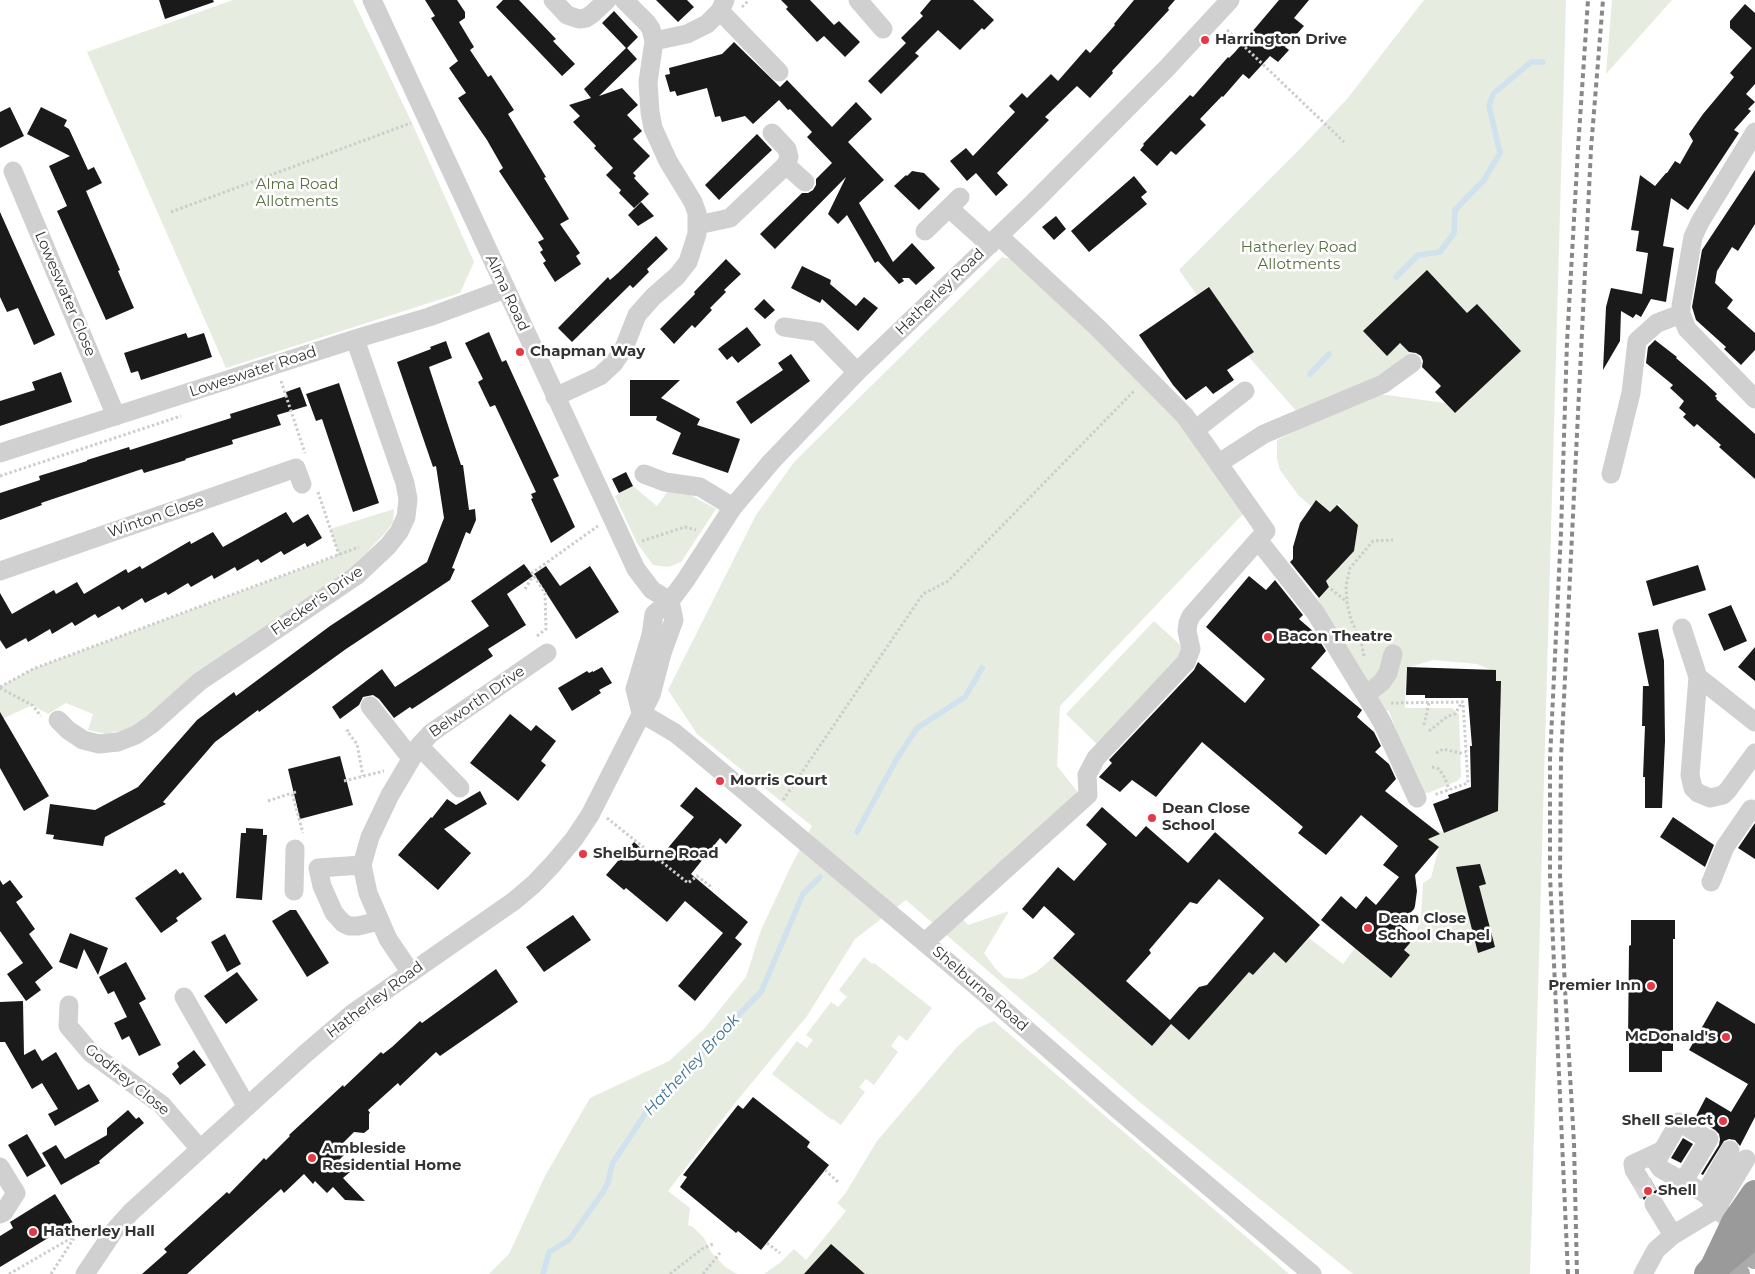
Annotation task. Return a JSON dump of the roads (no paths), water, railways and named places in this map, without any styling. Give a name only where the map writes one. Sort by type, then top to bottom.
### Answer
[{"type":"highway","points":[[1729,1244],[1755,1194]]},
{"type":"street","name":"Alma Road","points":[[372,0],[610,517],[643,580],[652,590],[670,601]]},
{"type":"street","points":[[553,0],[567,14],[579,19],[586,18],[592,14],[607,0]]},
{"type":"street","points":[[555,397],[600,376],[614,363],[624,348],[637,315],[645,304],[678,276],[688,262],[695,244],[698,225],[693,202],[668,160],[653,128],[648,82],[654,41],[651,29],[624,0]]},
{"type":"street","points":[[858,0],[883,29]]},
{"type":"street","name":"Hatherley Road","points":[[85,1274],[114,1231],[131,1212],[353,1013],[514,901],[534,884],[574,839],[611,777],[651,695],[662,653],[674,620],[670,601],[685,582],[733,507],[771,462],[857,372],[994,240],[1166,69],[1230,0]]},
{"type":"street","points":[[654,41],[687,34],[707,24],[723,6],[779,72]]},
{"type":"street","points":[[1755,132],[1700,222],[1693,237],[1682,297],[1682,314],[1688,329],[1755,400]]},
{"type":"street","points":[[698,225],[730,218],[786,165],[789,157],[787,149],[772,133]]},
{"type":"street","points":[[786,165],[805,182]]},
{"type":"street","name":"Loweswater Close","points":[[13,171],[116,416]]},
{"type":"street","points":[[925,231],[955,202],[994,240],[1098,328],[1185,416],[1266,531],[1191,616],[1187,631],[1191,648],[1186,662],[1096,758],[1087,775],[1088,794],[925,942]]},
{"type":"street","name":"Loweswater Road","points":[[0,453],[429,317],[505,290]]},
{"type":"street","points":[[1611,474],[1631,393],[1637,341],[1657,323],[1682,314]]},
{"type":"street","points":[[784,327],[818,332],[857,372]]},
{"type":"street","name":"Flecker's Drive","points":[[58,720],[68,730],[83,740],[99,744],[118,742],[136,735],[152,724],[199,682],[356,576],[388,546],[399,532],[406,517],[408,499],[402,475],[355,339]]},
{"type":"street","points":[[1219,463],[1264,434],[1382,384],[1412,362]]},
{"type":"street","points":[[1195,430],[1245,391]]},
{"type":"street","name":"Winton Close","points":[[0,571],[296,468],[308,483]]},
{"type":"street","points":[[644,474],[666,482],[700,487],[733,507]]},
{"type":"street","points":[[1258,540],[1315,612],[1370,691],[1376,712],[1417,798]]},
{"type":"street","points":[[1682,628],[1698,677],[1690,775],[1693,788],[1698,793],[1710,798],[1723,795],[1755,753]]},
{"type":"street","name":"Belworth Drive","points":[[411,972],[395,950],[379,921],[368,893],[362,865],[370,837],[410,759],[431,733],[548,653]]},
{"type":"street","points":[[1370,691],[1382,682],[1388,673],[1393,654]]},
{"type":"street","points":[[1698,677],[1755,722]]},
{"type":"street","points":[[370,706],[410,759],[460,788]]},
{"type":"street","name":"Shelburne Road","points":[[641,713],[675,733],[774,815],[1312,1274]]},
{"type":"street","points":[[1711,882],[1725,847],[1751,809],[1755,812]]},
{"type":"street","points":[[295,849],[322,886],[337,918],[343,923],[354,926],[379,921]]},
{"type":"street","points":[[308,868],[362,865]]},
{"type":"street","points":[[294,891],[308,868]]},
{"type":"street","points":[[184,997],[247,1107]]},
{"type":"street","name":"Godfrey Close","points":[[69,1005],[68,1026],[91,1053],[162,1105],[200,1149]]},
{"type":"street","points":[[1683,1182],[1707,1138],[1678,1122],[1656,1162],[1661,1169],[1683,1182],[1729,1244]]},
{"type":"street","points":[[1639,1178],[1633,1164],[1663,1150]]},
{"type":"street","points":[[1729,1244],[1739,1154]]},
{"type":"street","points":[[0,1168],[16,1193],[4,1212],[0,1214]]},
{"type":"street","points":[[1654,1204],[1673,1235],[1729,1244]]},
{"type":"street","points":[[1643,1274],[1656,1250],[1673,1235]]},
{"type":"waterway","name":"Hatherley Brook","points":[[1396,277],[1418,255],[1440,252],[1454,233],[1455,210],[1484,180],[1500,153],[1489,106],[1493,94],[1531,62],[1543,62]]},
{"type":"waterway","name":"Hatherley Brook","points":[[1310,374],[1329,354]]},
{"type":"waterway","name":"Hatherley Brook","points":[[857,832],[896,760],[917,728],[965,697],[982,668]]},
{"type":"waterway","name":"Hatherley Brook","points":[[543,1274],[549,1252],[569,1240],[603,1192],[608,1183],[612,1164],[653,1102],[761,992],[803,894],[820,877]]},
{"type":"tunnel","points":[[1639,1178],[1654,1204]]},
{"type":"railway","points":[[1568,1274],[1550,875],[1550,759],[1561,532],[1567,342],[1588,0]]},
{"type":"railway","points":[[1577,1274],[1574,1143],[1560,875],[1561,759],[1591,149],[1603,0]]},
{"type":"place","name":"Harrington Drive","points":[[1205,40]]},
{"type":"place","name":"Chapman Way","points":[[520,352]]},
{"type":"place","name":"Bacon Theatre","points":[[1268,637]]},
{"type":"place","name":"Morris Court","points":[[720,781]]},
{"type":"place","name":"Dean Close School","points":[[1152,818]]},
{"type":"place","name":"Shelburne Road","points":[[583,854]]},
{"type":"place","name":"Dean Close School Chapel","points":[[1368,928]]},
{"type":"place","name":"Premier Inn","points":[[1651,986]]},
{"type":"place","name":"McDonald's","points":[[1726,1037]]},
{"type":"place","name":"Shell Select","points":[[1723,1121]]},
{"type":"place","name":"Ambleside Residential Home","points":[[312,1158]]},
{"type":"place","name":"Shell","points":[[1648,1191]]},
{"type":"place","name":"Hatherley Hall","points":[[33,1232]]},
{"type":"park label","name":"Alma Road Allotments","points":[[297,194]]},
{"type":"park label","name":"Hatherley Road Allotments","points":[[1299,256]]}]
